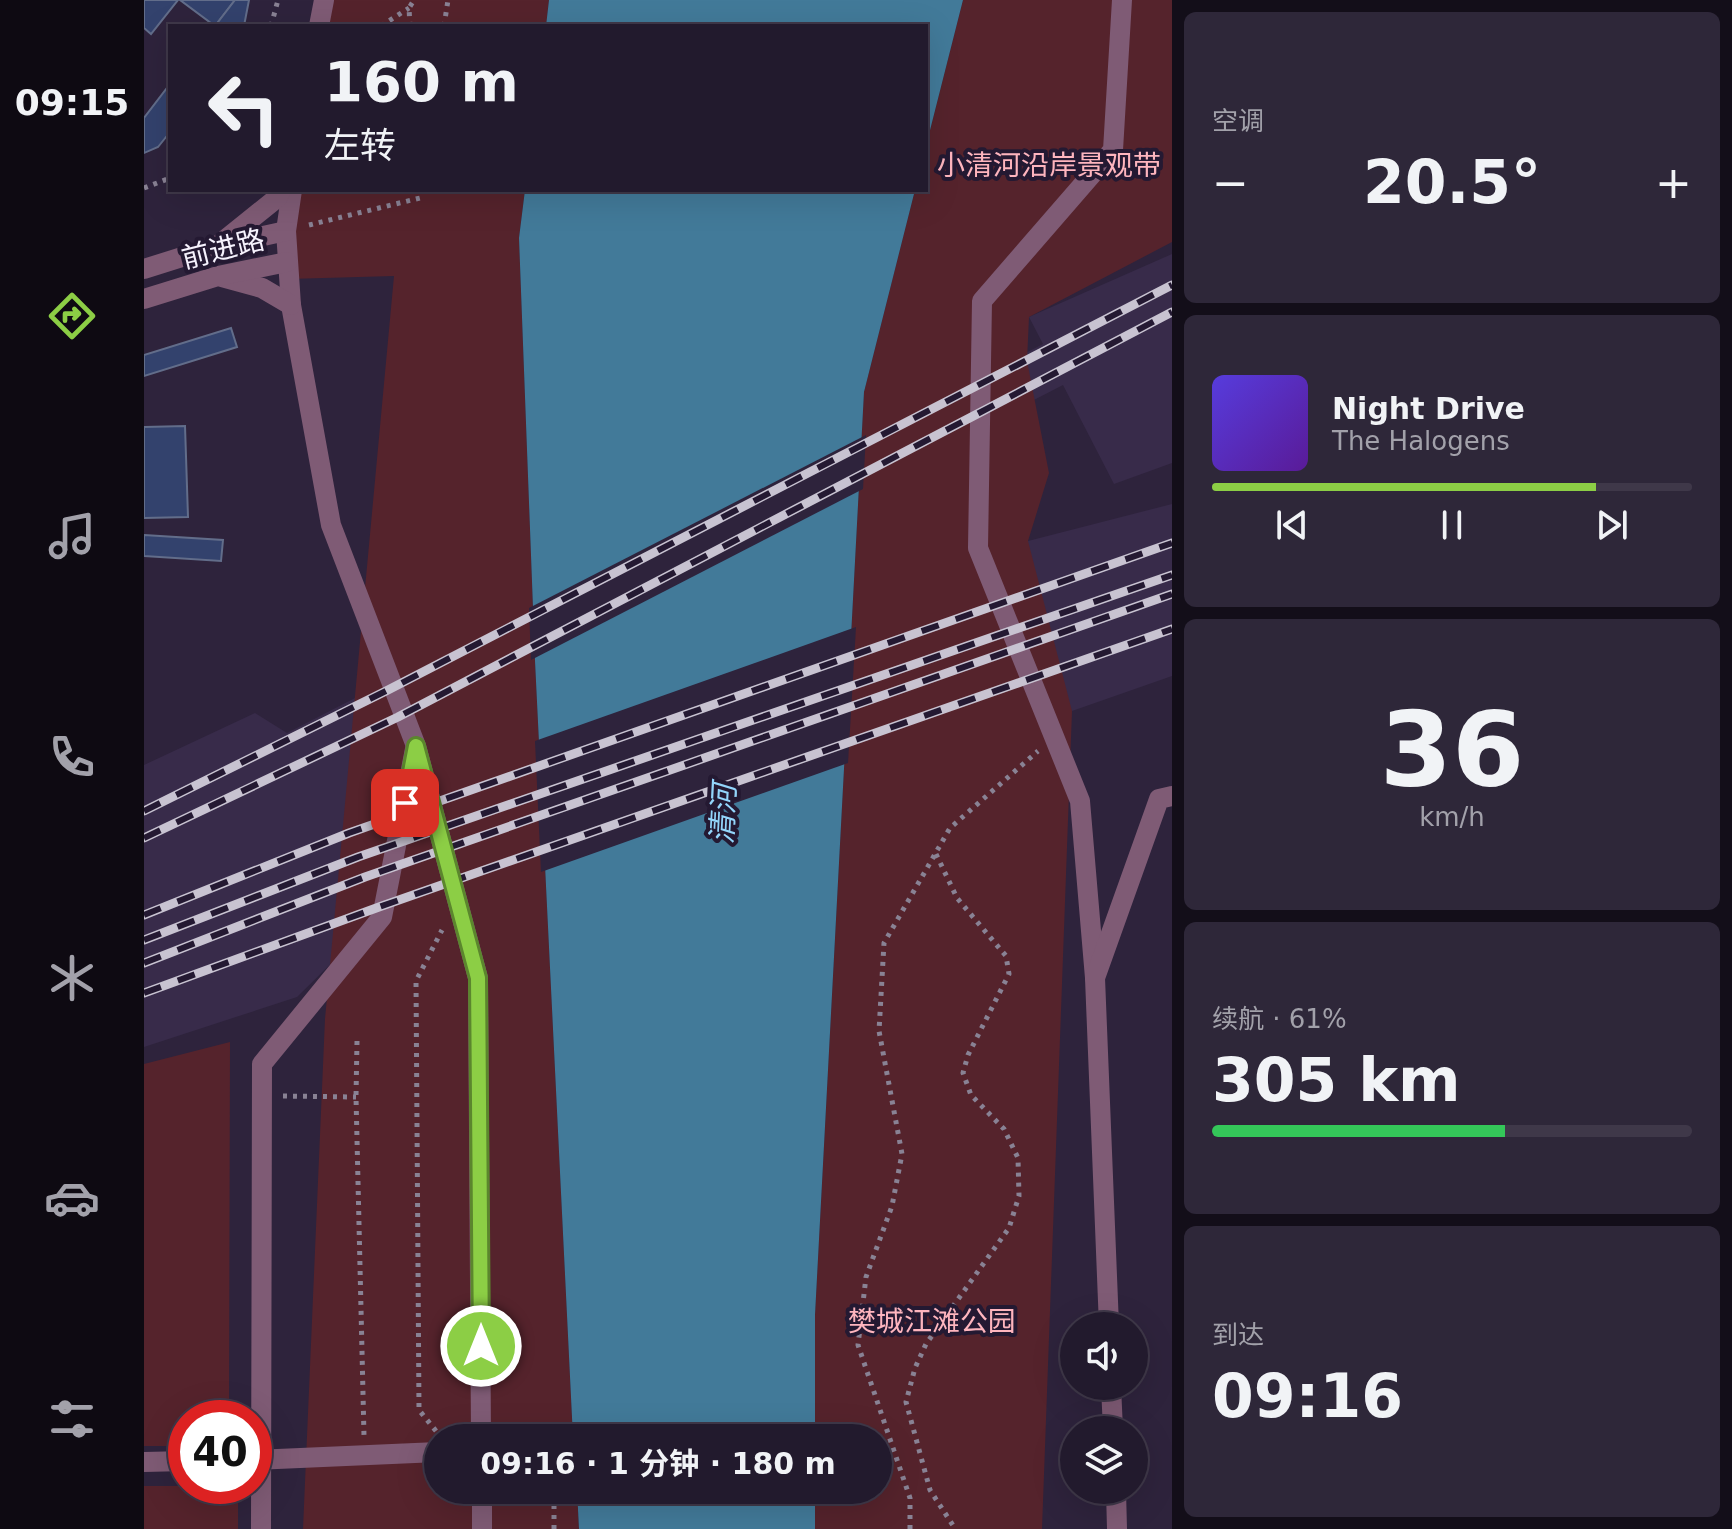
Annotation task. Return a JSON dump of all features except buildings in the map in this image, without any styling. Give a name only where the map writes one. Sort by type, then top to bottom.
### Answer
[{"type":"street","points":[[319,24],[324,0]]},
{"type":"street","points":[[1108,1312],[1095,978],[1080,801],[978,548],[982,301],[1113,150],[1122,0]]},
{"type":"street","points":[[217,246],[255,217],[280,192]]},
{"type":"street","name":"前进路","points":[[144,299],[218,276],[287,262],[286,231],[292,192]]},
{"type":"street","name":"前进路","points":[[144,269],[217,246],[286,231]]},
{"type":"street","points":[[287,262],[291,305],[331,525],[416,746],[478,978],[481,1424]]},
{"type":"street","points":[[218,276],[262,288],[291,305]]},
{"type":"street","points":[[258,1400],[262,1064],[382,917],[416,746]]},
{"type":"street","points":[[1095,978],[1159,799],[1172,796]]},
{"type":"street","points":[[272,1459],[424,1453]]},
{"type":"street","points":[[144,1462],[168,1461]]},
{"type":"street","points":[[260,1504],[261,1529]]},
{"type":"street","points":[[482,1504],[482,1529]]},
{"type":"street","points":[[1116,1504],[1117,1529]]},
{"type":"path","points":[[272,24],[278,0]]},
{"type":"path","points":[[384,24],[409,8],[414,0]]},
{"type":"path","points":[[444,24],[448,0]]},
{"type":"path","points":[[409,8],[410,24]]},
{"type":"path","points":[[144,188],[168,179]]},
{"type":"path","points":[[286,231],[420,198],[421,192]]},
{"type":"path","points":[[910,1529],[910,1498],[858,1345],[866,1277],[892,1206],[902,1154],[879,1031],[884,943],[950,828],[1054,737]]},
{"type":"path","points":[[936,853],[957,898],[1006,956],[1009,974],[968,1055],[963,1073],[971,1095],[1004,1129],[1018,1158],[1019,1196],[1009,1228],[926,1344],[915,1368],[906,1402],[930,1490],[954,1527]]},
{"type":"path","points":[[430,1424],[419,1410],[416,981],[457,900]]},
{"type":"path","points":[[357,1041],[364,1455]]},
{"type":"path","points":[[262,1096],[356,1097]]},
{"type":"path","points":[[554,1504],[554,1529]]},
{"type":"shaded area","points":[[1172,254],[1172,463],[1114,484],[1063,385],[366,745],[383,796],[1007,573],[1028,541],[1172,504],[1172,676],[1072,711],[1048,693],[360,935],[297,997],[144,1047],[144,765],[255,713],[287,733],[1043,344],[1029,317]]},
{"type":"green space","points":[[324,0],[549,0],[546,24],[319,24]]},
{"type":"green space","name":"樊城江滩公园","points":[[963,0],[1172,0],[1172,242],[1029,317],[1027,361],[1049,473],[1028,541],[1072,711],[1042,1529],[815,1529],[815,1504],[892,1504],[892,1424],[815,1424],[815,1315],[864,392],[914,192],[928,192],[928,138]]},
{"type":"green space","points":[[292,192],[525,192],[519,238],[535,661],[572,1424],[424,1424],[424,1504],[578,1504],[579,1529],[303,1529],[325,1019],[394,276],[288,279]]},
{"type":"green space","points":[[230,1042],[229,1400],[168,1400],[168,1446],[144,1446],[144,1064]]},
{"type":"green space","points":[[144,1486],[168,1486],[168,1504],[238,1504],[238,1529],[144,1529]]},
{"type":"water","points":[[549,0],[963,0],[928,138],[928,24],[546,24]]},
{"type":"water","name":"清河","points":[[525,192],[914,192],[864,392],[815,1315],[815,1424],[572,1424],[535,661],[519,238]]},
{"type":"water","points":[[578,1504],[815,1504],[815,1529],[579,1529]]},
{"type":"pier","points":[[866,435],[863,489],[531,660],[529,608]]},
{"type":"pier","points":[[856,627],[848,763],[541,872],[535,741]]},
{"type":"railway","points":[[144,811],[388,690],[1172,285]]},
{"type":"railway","points":[[144,838],[398,717],[1172,312]]},
{"type":"railway","points":[[144,915],[349,833],[1172,543]]},
{"type":"railway","points":[[144,940],[358,857],[1172,575]]},
{"type":"railway","points":[[144,963],[365,877],[1172,594]]},
{"type":"railway","points":[[144,993],[379,907],[1172,629]]},
{"type":"route","points":[[405,803],[416,746],[478,978],[481,1346]]},
{"type":"park label","name":"小清河沿岸景观带","points":[[1049,165]]}]
